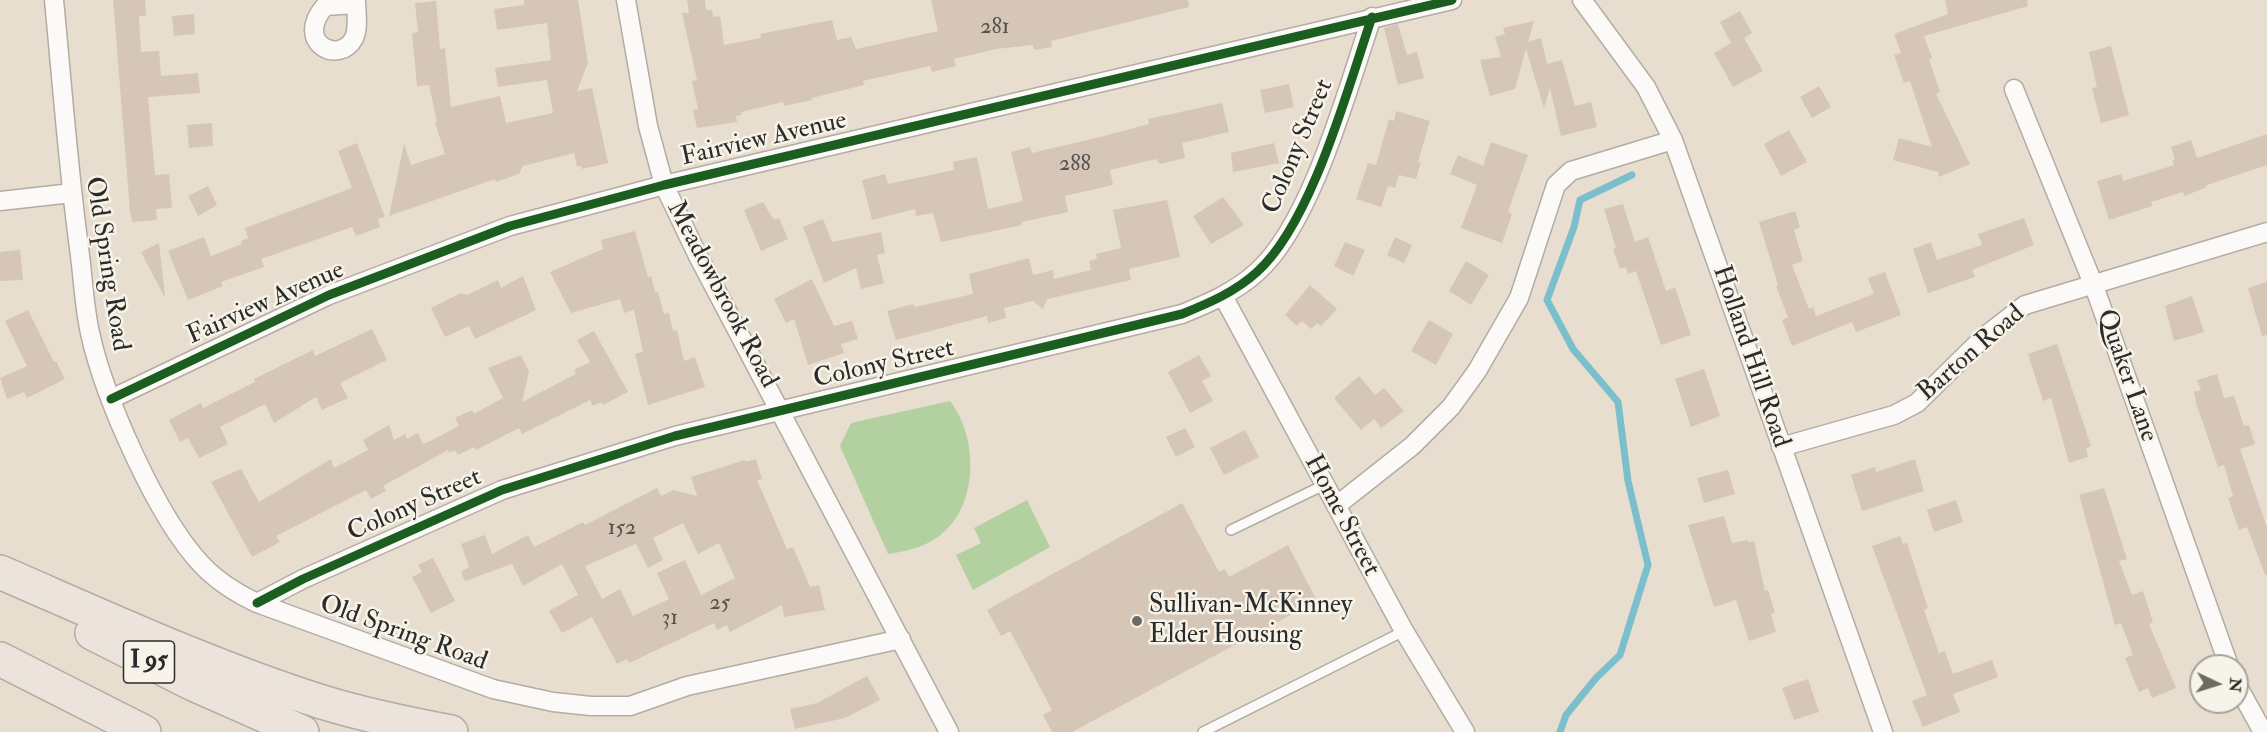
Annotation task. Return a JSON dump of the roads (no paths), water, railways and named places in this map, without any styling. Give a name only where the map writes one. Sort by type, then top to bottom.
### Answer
[{"type":"highway","points":[[0,573],[180,649],[301,695],[369,715],[451,732]]},
{"type":"highway","name":"I 95","points":[[0,585],[193,684],[302,732]]},
{"type":"highway","name":"I 95","points":[[0,659],[144,732]]},
{"type":"street","name":"Old Spring Road","points":[[54,0],[72,193],[90,334],[111,399],[141,468],[178,534],[201,564],[222,583],[257,603],[493,689],[553,702],[591,706],[630,706],[697,683],[901,639]]},
{"type":"street","name":"Meadowbrook Road","points":[[626,0],[648,126],[664,185],[698,256],[781,409],[949,732]]},
{"type":"street","name":"Fairview Avenue","points":[[111,399],[329,295],[510,226],[664,185],[1452,0]]},
{"type":"street","name":"Holland Hill Road","points":[[1582,0],[1646,87],[1673,140],[1884,732]]},
{"type":"street","name":"Colony Street","points":[[257,603],[303,579],[502,490],[675,436],[781,409],[999,360],[1182,314],[1223,296],[1258,271],[1272,256],[1299,212],[1324,155],[1372,17]]},
{"type":"street","name":"Quaker Lane","points":[[2014,89],[2094,286],[2225,654]]},
{"type":"street","points":[[1336,507],[1412,446],[1451,407],[1478,371],[1519,298],[1556,185],[1570,171],[1673,140]]},
{"type":"street","points":[[0,201],[72,193]]},
{"type":"street","name":"Barton Road","points":[[1781,447],[1894,415],[1917,403],[1985,336],[2025,305],[2267,232]]},
{"type":"street","name":"Home Street","points":[[1223,296],[1404,631],[1465,732]]},
{"type":"street","points":[[2249,707],[2263,732]]},
{"type":"lane","points":[[1231,530],[1324,485]]},
{"type":"lane","points":[[1203,732],[1404,631]]},
{"type":"waterway","points":[[1560,732],[1566,715],[1596,678],[1620,655],[1648,565],[1628,481],[1618,402],[1573,349],[1547,300],[1574,227],[1580,200],[1632,175]]},
{"type":"place","name":"Sullivan-McKinney Elder Housing","points":[[1137,621]]}]
